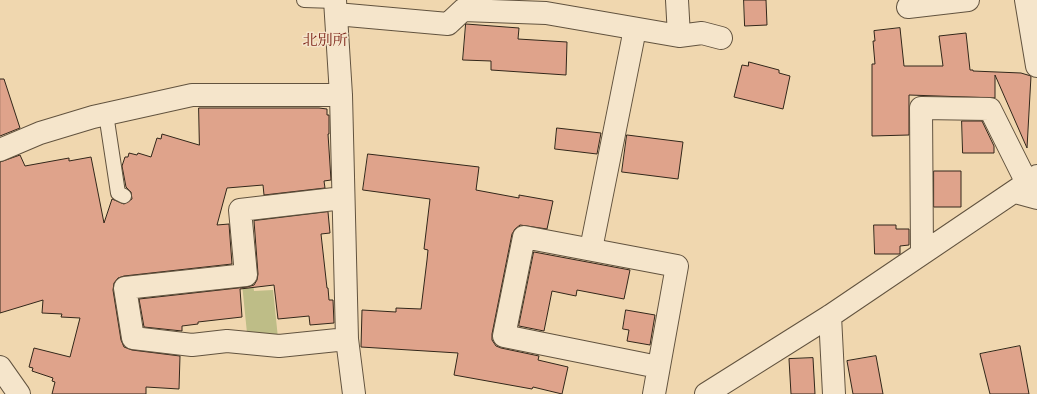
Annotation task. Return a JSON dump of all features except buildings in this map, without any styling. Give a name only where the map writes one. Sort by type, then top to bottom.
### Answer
[{"type":"street","points":[[677,0],[679,36]]},
{"type":"street","points":[[908,7],[968,0]]},
{"type":"street","points":[[1026,0],[1037,66]]},
{"type":"street","points":[[354,394],[347,339],[341,95],[335,5],[448,24],[463,10],[546,13],[585,9],[635,28],[679,36],[702,33],[721,38]]},
{"type":"street","points":[[591,249],[635,28]]},
{"type":"street","points":[[0,150],[40,133],[106,114],[192,95],[341,95]]},
{"type":"street","points":[[717,390],[830,316],[922,253],[1029,187],[990,109],[921,108],[922,253]]},
{"type":"street","points":[[343,198],[240,210],[246,275],[125,288],[132,338],[192,345],[228,341],[279,346],[347,339]]},
{"type":"street","points":[[654,394],[677,266],[524,237],[504,336],[658,367]]},
{"type":"street","points":[[830,316],[834,394]]},
{"type":"street","points":[[0,367],[19,394]]},
{"type":"lane","points":[[304,0],[335,5]]},
{"type":"lane","points":[[106,114],[118,193],[124,196]]},
{"type":"shaded area","points":[[253,283],[254,291],[273,290],[278,338],[247,333],[242,284]]},
{"type":"district","name":"北別所","points":[[325,41]]}]
